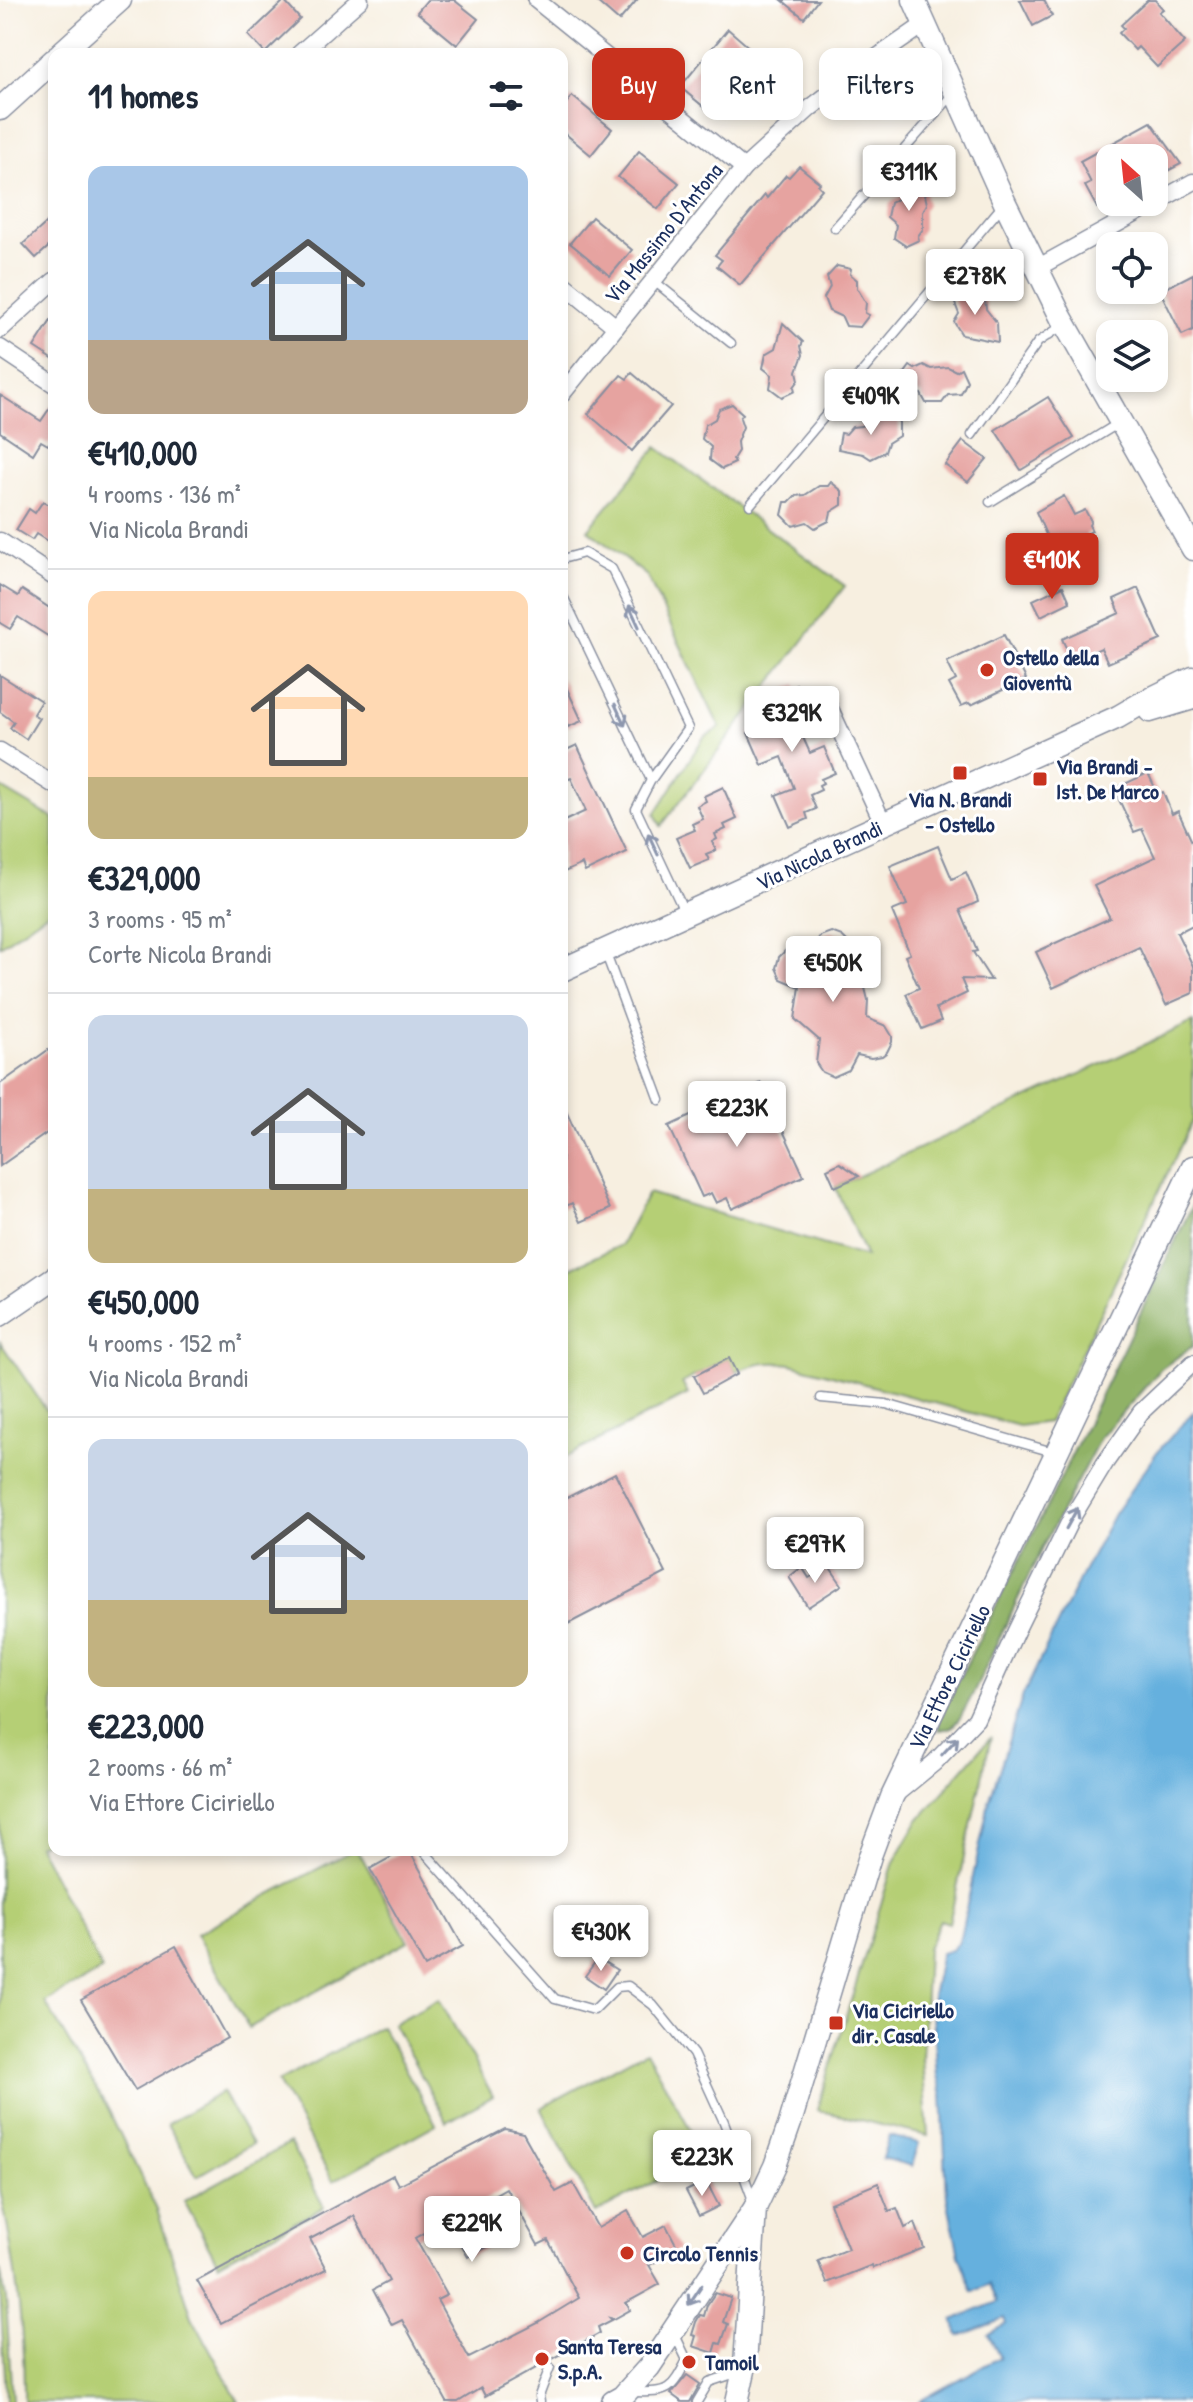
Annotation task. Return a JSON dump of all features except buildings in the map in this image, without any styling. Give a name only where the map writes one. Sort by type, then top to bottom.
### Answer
[{"type":"street","points":[[67,48],[120,0]]},
{"type":"street","points":[[306,48],[360,0]]},
{"type":"street","name":"Via Massimo D'Antona","points":[[536,0],[744,168]]},
{"type":"street","points":[[914,0],[1005,203],[1065,324],[1193,549]]},
{"type":"street","name":"Via Massimo D'Antona","points":[[568,387],[744,168],[809,109],[925,24]]},
{"type":"street","points":[[0,109],[48,65]]},
{"type":"street","points":[[1037,268],[1193,182]]},
{"type":"street","points":[[0,330],[48,286]]},
{"type":"street","name":"Via Massimo D'Antona","points":[[568,288],[616,327]]},
{"type":"street","points":[[0,348],[48,380]]},
{"type":"street","points":[[0,541],[48,573]]},
{"type":"street","name":"Via Nicola Brandi","points":[[568,967],[1118,717],[1193,678]]},
{"type":"street","name":"Via Nicola Brandi","points":[[1118,717],[1146,713],[1193,698]]},
{"type":"street","points":[[826,700],[884,825]]},
{"type":"street","points":[[0,751],[48,781]]},
{"type":"street","name":"Via Ettore Ciciriello","points":[[620,2397],[649,2367],[755,2208],[775,2166],[866,1871],[892,1797],[1193,1167]]},
{"type":"street","points":[[0,1315],[48,1282]]},
{"type":"street","points":[[892,1797],[934,1763],[976,1719],[1071,1519],[1105,1463],[1141,1412],[1193,1363]]},
{"type":"street","name":"Via Ettore Ciciriello","points":[[737,2402],[745,2366],[755,2208]]},
{"type":"lane","points":[[835,228],[955,92]]},
{"type":"lane","points":[[750,505],[1005,203]]},
{"type":"lane","points":[[654,281],[731,343]]},
{"type":"lane","points":[[972,435],[1038,342],[1065,324]]},
{"type":"lane","points":[[990,502],[1121,422]]},
{"type":"lane","points":[[568,557],[584,553],[612,569],[688,728],[651,780],[636,809],[686,915]]},
{"type":"lane","points":[[568,607],[651,780]]},
{"type":"lane","points":[[605,951],[660,1100]]},
{"type":"lane","points":[[821,1398],[886,1404],[1056,1453]]},
{"type":"lane","points":[[428,1856],[555,1999],[594,2010],[617,1987],[628,1986],[653,2005],[693,2054],[724,2122],[755,2208]]},
{"type":"lane","points":[[620,2397],[661,2393],[676,2382],[687,2360],[673,2330]]},
{"type":"lane","points":[[540,2402],[539,2396],[550,2367]]},
{"type":"lane","points":[[697,2402],[709,2382],[730,2375]]},
{"type":"green space","points":[[657,447],[845,586],[661,826],[655,814],[704,737],[720,728],[647,576],[588,530]]},
{"type":"green space","points":[[0,787],[48,815],[48,912],[0,946]]},
{"type":"green space","points":[[1193,1022],[1193,1120],[1048,1422],[1019,1426],[791,1364],[763,1364],[736,1372],[728,1358],[682,1383],[688,1394],[568,1456],[568,1269],[621,1245],[648,1193],[866,1257],[835,1187]]},
{"type":"green space","points":[[1193,1204],[1193,1346],[1161,1369],[1100,1438],[1042,1548],[960,1718],[951,1728],[939,1730],[939,1718],[1053,1494]]},
{"type":"green space","points":[[0,1342],[48,1412],[48,1841],[38,1845],[102,1970],[45,2002],[108,2109],[157,2210],[192,2317],[239,2402],[24,2402],[18,2295],[0,2189]]},
{"type":"green space","points":[[991,1737],[949,1923],[940,1920],[927,1949],[922,2058],[928,2136],[817,2110],[894,1862],[918,1821]]},
{"type":"green space","points":[[342,1856],[361,1856],[408,1941],[249,2028],[196,1934]]},
{"type":"green space","points":[[439,1999],[493,2096],[447,2122],[393,2024]]},
{"type":"green space","points":[[381,2026],[436,2124],[333,2181],[278,2082]]},
{"type":"green space","points":[[646,2051],[705,2155],[596,2213],[541,2108]]},
{"type":"green space","points":[[222,2092],[252,2144],[197,2176],[167,2124]]},
{"type":"green space","points":[[290,2143],[324,2207],[218,2264],[184,2201]]},
{"type":"green space","points":[[0,2269],[6,2299],[12,2402],[6,2402]]},
{"type":"water","points":[[1193,1412],[1193,2402],[918,2402],[1000,2357],[988,2334],[1006,2324],[1004,2319],[959,2336],[953,2320],[997,2302],[989,2284],[973,2292],[959,2255],[947,2198],[942,2094],[937,2076],[931,2001],[941,1953],[951,1950],[959,1942],[989,1802],[1023,1695],[1114,1514],[1157,1452]]},
{"type":"water","points":[[889,2136],[919,2143],[912,2166],[882,2158]]},
{"type":"place","name":"Ostello della Gioventù","points":[[987,670]]},
{"type":"place","name":"Via N. Brandi - Ostello","points":[[960,773]]},
{"type":"place","name":"Via Brandi - Ist. De Marco","points":[[1040,779]]},
{"type":"place","name":"Via Ciciriello dir. Casale","points":[[836,2023]]},
{"type":"place","name":"Circolo Tennis","points":[[627,2253]]},
{"type":"place","name":"Santa Teresa S.p.A.","points":[[542,2359]]},
{"type":"place","name":"Tamoil","points":[[689,2362]]}]
